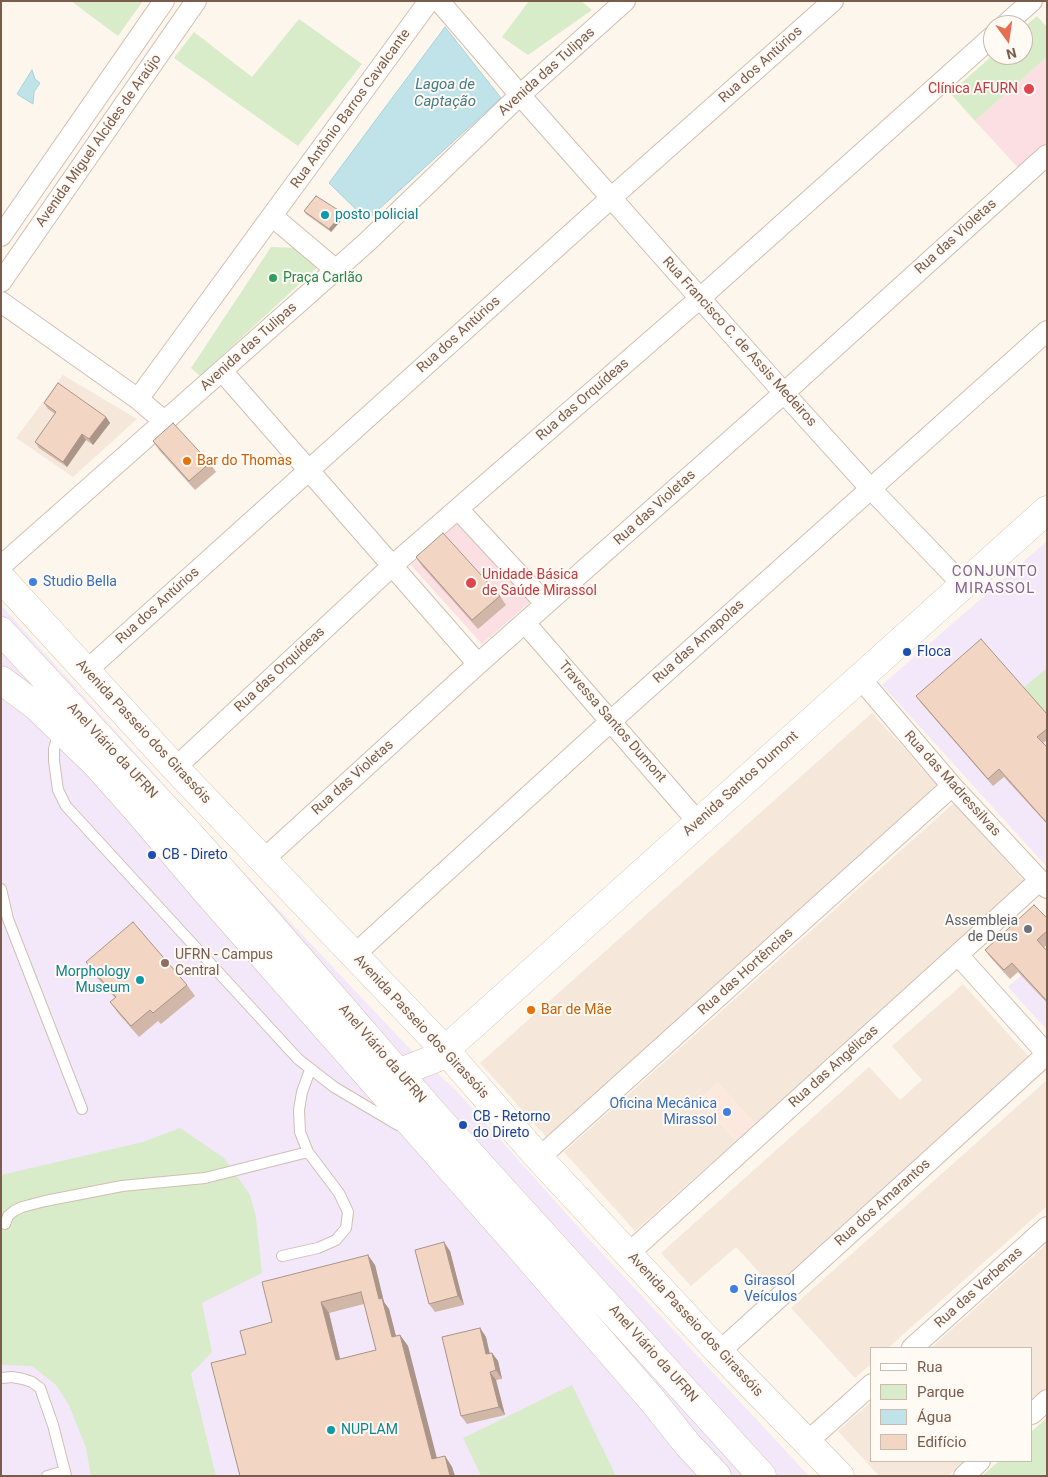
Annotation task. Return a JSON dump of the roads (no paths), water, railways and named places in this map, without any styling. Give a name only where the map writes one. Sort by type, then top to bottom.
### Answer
[{"type":"main road","name":"Avenida Santos Dumont","points":[[398,1073],[441,1054],[963,585],[1045,515]]},
{"type":"main road","name":"Avenida Passeio dos Girassóis","points":[[1,578],[175,768],[354,955],[441,1054],[719,1352],[840,1476]]},
{"type":"main road","name":"Anel Viário da UFRN","points":[[1,632],[203,850],[433,1113],[762,1476]]},
{"type":"main road","name":"Anel Viário da UFRN","points":[[1,680],[36,706],[96,764],[717,1476]]},
{"type":"main road","points":[[433,1113],[441,1054]]},
{"type":"main road","points":[[652,1400],[667,1395],[671,1388],[673,1377]]},
{"type":"main road","points":[[688,1445],[688,1437],[692,1430],[706,1423],[715,1423]]},
{"type":"street","name":"Avenida Miguel Alcídes de Araújo","points":[[1,236],[164,1]]},
{"type":"street","name":"Avenida Miguel Alcídes de Araújo","points":[[1,282],[196,1]]},
{"type":"street","name":"Rua Antônio Barros Cavalcante","points":[[138,399],[429,1]]},
{"type":"street","name":"Rua Francisco C. de Assis Medeiros","points":[[439,1],[784,393],[870,488],[963,585]]},
{"type":"street","name":"Avenida das Tulipas","points":[[1,566],[366,243],[520,95],[625,1]]},
{"type":"street","name":"Rua dos Antúrios","points":[[86,671],[611,198],[833,1]]},
{"type":"street","points":[[1016,15],[1032,1]]},
{"type":"street","name":"Rua das Orquídeas","points":[[175,768],[392,566],[700,299],[983,45]]},
{"type":"street","name":"Rua das Violetas","points":[[263,860],[478,664],[784,393],[1047,155]]},
{"type":"street","points":[[272,216],[336,270]]},
{"type":"street","points":[[1,302],[138,399],[164,421]]},
{"type":"street","name":"Rua das Amapolas","points":[[354,955],[611,721],[1047,331]]},
{"type":"street","points":[[222,371],[478,664]]},
{"type":"street","points":[[458,509],[546,604]]},
{"type":"street","name":"Travessa Santos Dumont","points":[[525,623],[698,822]]},
{"type":"street","name":"Rua das Madressilvas","points":[[860,678],[952,786],[1044,884]]},
{"type":"street","name":"Rua das Hortências","points":[[539,1158],[952,786]]},
{"type":"street","name":"Rua das Angélicas","points":[[628,1254],[958,956],[1044,884]]},
{"type":"street","points":[[958,956],[1047,1054]]},
{"type":"street","name":"Rua dos Amarantos","points":[[719,1352],[1047,1054]]},
{"type":"street","name":"Rua das Verbenas","points":[[913,1347],[1047,1227]]},
{"type":"street","points":[[808,1442],[870,1386]]},
{"type":"street","points":[[1033,1413],[1047,1400]]},
{"type":"street","points":[[964,1476],[979,1462]]},
{"type":"lane","points":[[60,728],[54,749],[54,761],[58,790],[66,806],[298,1059],[334,1087],[425,1139]]},
{"type":"lane","points":[[1,889],[8,919],[82,1109]]},
{"type":"lane","points":[[282,1256],[318,1248],[336,1240],[346,1228],[348,1212],[339,1193],[308,1152],[300,1132],[299,1110],[302,1092],[310,1070]]},
{"type":"lane","points":[[5,1224],[8,1216],[14,1211],[46,1200],[122,1186],[205,1178],[308,1152]]},
{"type":"lane","points":[[1,1378],[23,1379],[32,1382],[40,1388],[53,1425],[65,1473],[47,1476]]},
{"type":"water","name":"Lagoa de Captação","points":[[445,27],[501,98],[367,220],[329,183]]},
{"type":"water","points":[[32,70],[35,79],[40,83],[34,92],[33,104],[17,94]]},
{"type":"place","name":"Clínica AFURN","points":[[1029,89]]},
{"type":"place","name":"posto policial","points":[[325,215]]},
{"type":"place","name":"Praça Carlão","points":[[273,278]]},
{"type":"place","name":"Bar do Thomas","points":[[187,461]]},
{"type":"place","name":"Studio Bella","points":[[33,582]]},
{"type":"place","name":"Unidade Básica de Saúde Mirassol","points":[[471,583]]},
{"type":"place","name":"Floca","points":[[907,652]]},
{"type":"place","name":"CB - Direto","points":[[152,855]]},
{"type":"place","name":"Assembleia de Deus","points":[[1028,929]]},
{"type":"place","name":"UFRN - Campus Central","points":[[165,963]]},
{"type":"place","name":"Morphology Museum","points":[[140,980]]},
{"type":"place","name":"Bar de Mãe","points":[[531,1010]]},
{"type":"place","name":"Oficina Mecânica Mirassol","points":[[727,1112]]},
{"type":"place","name":"CB - Retorno do Direto","points":[[463,1125]]},
{"type":"place","name":"Girassol Veículos","points":[[734,1289]]},
{"type":"place","name":"NUPLAM","points":[[331,1430]]},
{"type":"district","name":"CONJUNTO MIRASSOL","points":[[995,580]]}]
